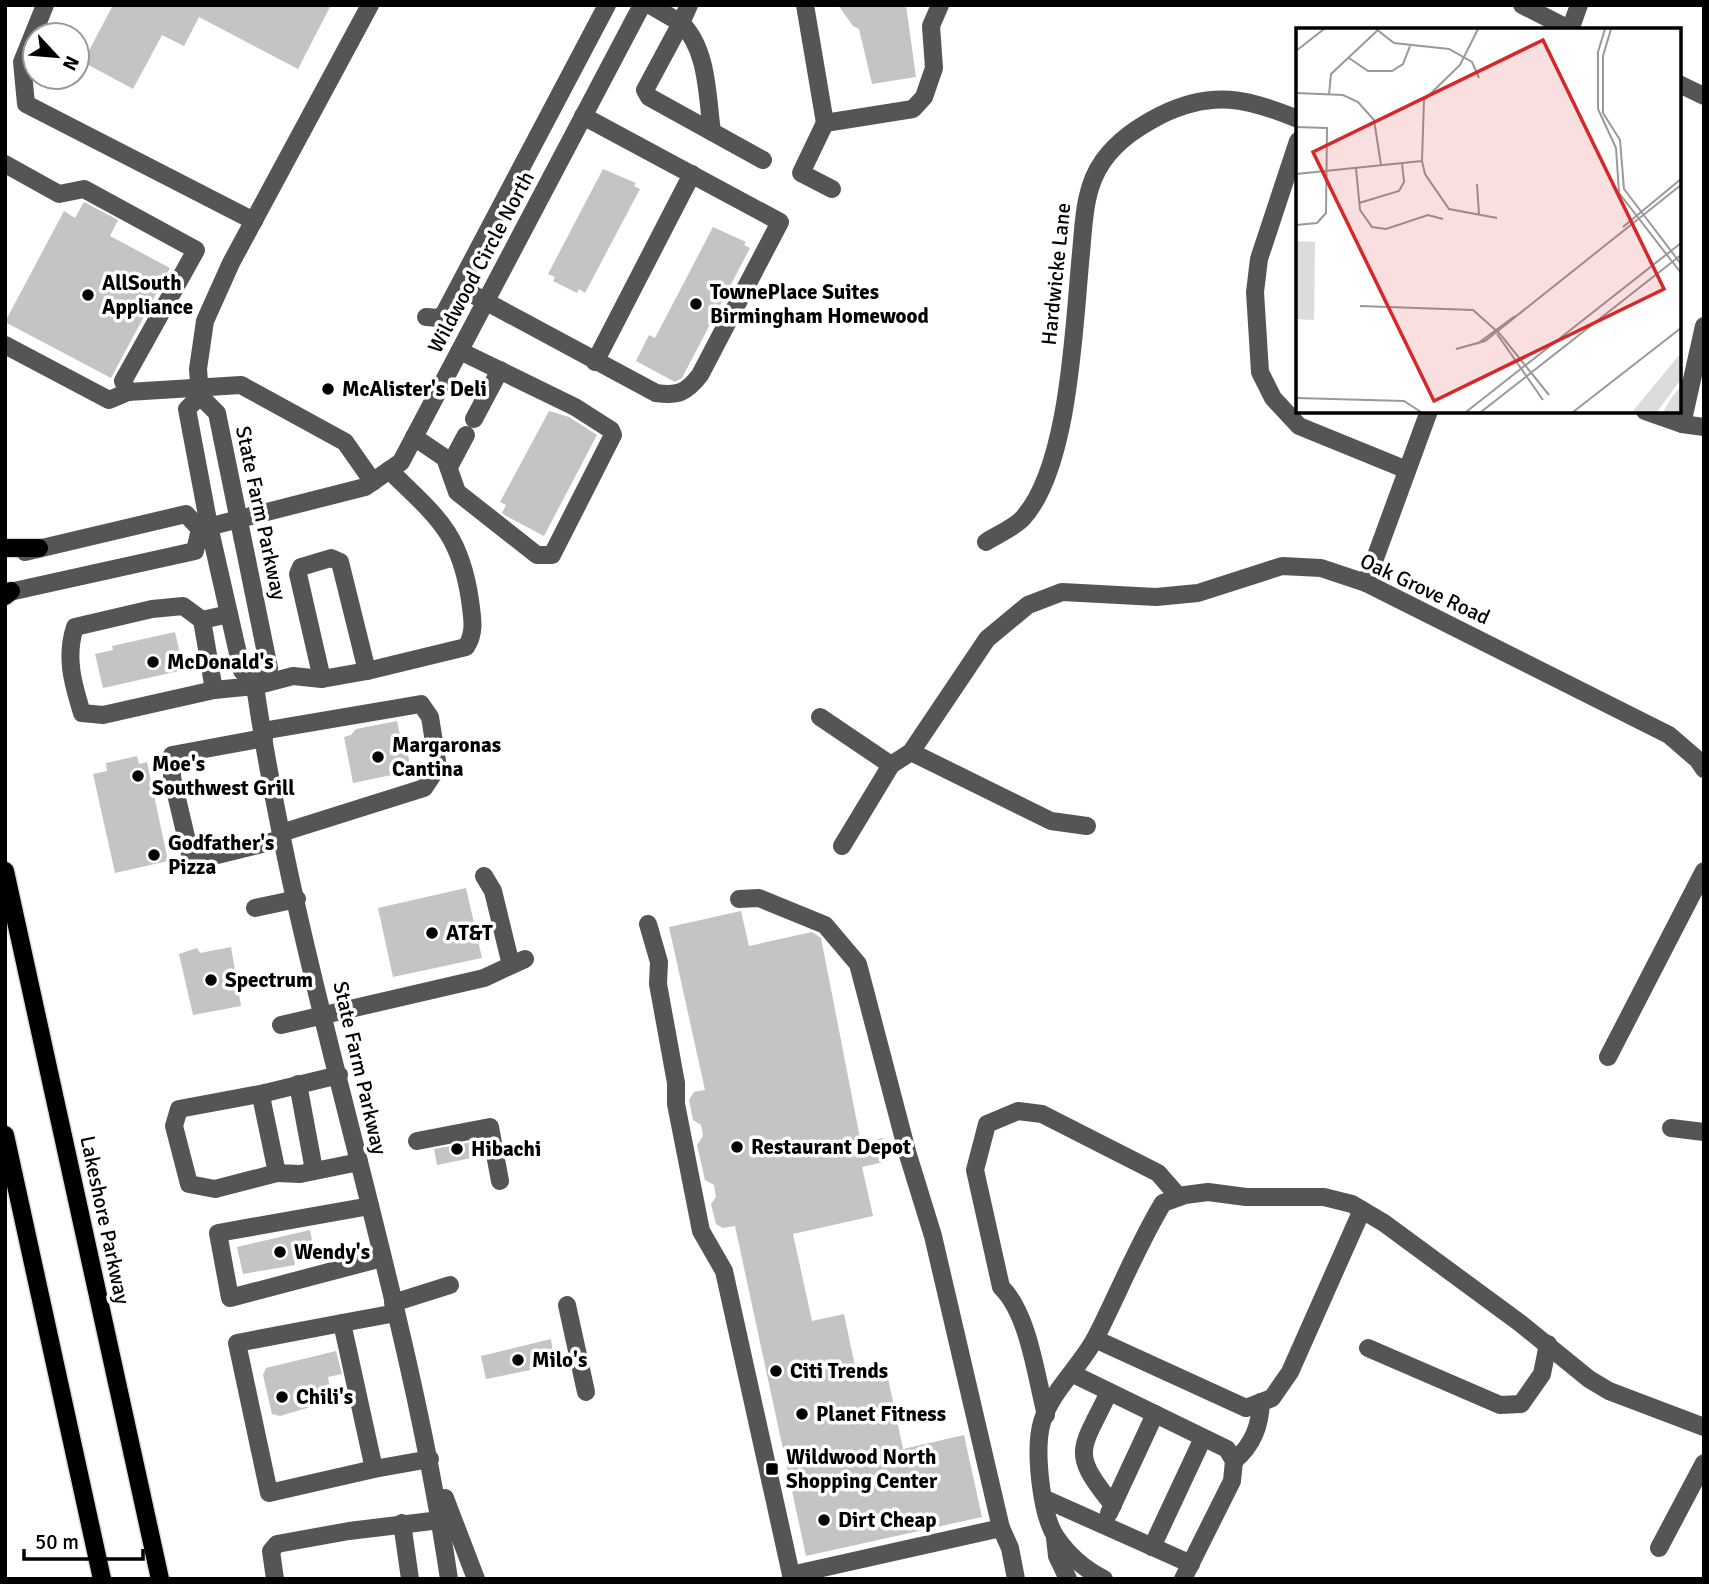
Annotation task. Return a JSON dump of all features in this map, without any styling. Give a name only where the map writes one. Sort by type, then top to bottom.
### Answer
[{"type":"main road","points":[[5,548],[39,548]]},
{"type":"main road","name":"Lakeshore Parkway","points":[[5,871],[160,1579]]},
{"type":"main road","points":[[5,1135],[102,1579]]},
{"type":"street","points":[[45,5],[22,62],[26,104],[254,221]]},
{"type":"street","name":"State Farm Parkway","points":[[254,683],[269,668],[217,413],[200,391],[198,369],[205,321],[231,263],[370,5]]},
{"type":"street","points":[[426,317],[440,318],[459,287],[607,5]]},
{"type":"street","name":"Wildwood Circle North","points":[[205,528],[365,487],[401,462],[642,5]]},
{"type":"street","points":[[650,5],[681,23],[694,36],[701,59],[712,132]]},
{"type":"street","points":[[689,5],[645,90],[649,97],[763,160]]},
{"type":"street","points":[[805,5],[825,123],[801,173],[832,189]]},
{"type":"street","points":[[825,123],[913,109],[923,97],[934,68],[931,26],[940,5]]},
{"type":"street","points":[[1522,5],[1567,28]]},
{"type":"street","points":[[1572,28],[1579,5]]},
{"type":"street","points":[[1681,85],[1704,96]]},
{"type":"street","name":"Hardwicke Lane","points":[[986,541],[1022,519],[1050,471],[1062,421],[1070,362],[1086,198],[1103,162],[1133,130],[1188,102],[1227,99],[1262,104],[1296,118]]},
{"type":"street","points":[[459,287],[656,393],[677,395],[688,390],[700,375],[780,222],[583,116]]},
{"type":"street","points":[[1296,147],[1259,259],[1255,292],[1260,372],[1273,398],[1299,426],[1407,470]]},
{"type":"street","points":[[5,164],[59,194],[84,189],[196,250],[123,381],[128,392]]},
{"type":"street","points":[[595,362],[692,174]]},
{"type":"street","points":[[1682,424],[1704,326]]},
{"type":"street","points":[[5,345],[109,400],[128,392],[200,391],[240,385],[345,442],[373,482]]},
{"type":"street","points":[[414,437],[441,453],[450,465],[457,492],[537,555],[552,555],[613,435],[606,425],[586,413],[460,351]]},
{"type":"street","points":[[450,465],[500,370]]},
{"type":"street","name":"State Farm Parkway","points":[[200,391],[187,410],[205,528],[242,671],[254,683],[281,836],[431,1462],[449,1579]]},
{"type":"street","points":[[1366,583],[1428,413]]},
{"type":"street","points":[[1651,413],[1682,424],[1704,427]]},
{"type":"street","points":[[214,690],[202,620],[184,606],[152,609],[75,627],[68,647],[73,683],[82,713],[103,715],[214,690],[293,676],[322,679],[367,671],[456,652],[466,647],[474,629],[460,551],[444,523],[389,470]]},
{"type":"street","points":[[5,556],[186,514],[205,528],[195,551],[7,593]]},
{"type":"street","points":[[322,679],[298,574],[301,567],[331,558],[340,562],[367,671]]},
{"type":"street","name":"Oak Grove Road","points":[[842,846],[891,765],[911,752],[988,639],[1028,605],[1062,592],[1156,597],[1198,593],[1282,566],[1321,568],[1366,583],[1669,734],[1698,760],[1704,769]]},
{"type":"street","points":[[202,620],[229,614]]},
{"type":"street","points":[[421,704],[430,717],[438,767],[424,788],[281,836],[205,858],[191,858],[172,777],[172,755],[421,704]]},
{"type":"street","points":[[820,717],[891,765]]},
{"type":"street","points":[[911,752],[1051,821],[1087,826]]},
{"type":"street","points":[[1608,1057],[1704,871]]},
{"type":"street","points":[[281,1025],[484,978],[518,962],[493,891],[484,876]]},
{"type":"street","points":[[739,899],[759,898],[825,925],[858,964],[908,1154],[933,1236],[1001,1528],[1010,1548],[1016,1579]]},
{"type":"street","points":[[256,908],[297,900]]},
{"type":"street","points":[[649,924],[659,962],[658,984],[676,1083],[676,1104],[701,1231],[724,1271],[791,1577],[841,1571],[1001,1528]]},
{"type":"street","points":[[339,1075],[265,1094],[179,1109],[174,1126],[186,1180],[194,1187],[215,1189],[277,1173],[286,1176],[359,1162]]},
{"type":"street","points":[[298,1084],[314,1170]]},
{"type":"street","points":[[265,1094],[262,1101],[277,1173]]},
{"type":"street","points":[[1046,1415],[1013,1298],[1001,1287],[975,1170],[987,1124],[1018,1111],[1042,1114],[1158,1172],[1179,1197]]},
{"type":"street","points":[[417,1141],[490,1127],[500,1181]]},
{"type":"street","points":[[1671,1128],[1704,1132]]},
{"type":"street","points":[[1068,1579],[1057,1556],[1055,1535],[1045,1499],[1039,1453],[1046,1415],[1054,1398],[1095,1339],[1148,1227],[1163,1203],[1179,1197],[1208,1192],[1246,1197],[1324,1197],[1362,1210],[1548,1344],[1589,1379],[1609,1391],[1704,1427]]},
{"type":"street","points":[[370,1206],[218,1233],[230,1298],[382,1258]]},
{"type":"street","points":[[1095,1339],[1246,1408],[1272,1398],[1290,1372],[1362,1210]]},
{"type":"street","points":[[431,1462],[374,1469],[268,1493],[237,1343],[342,1323],[394,1308],[450,1285]]},
{"type":"street","points":[[567,1305],[586,1392]]},
{"type":"street","points":[[342,1323],[374,1469]]},
{"type":"street","points":[[1368,1348],[1500,1405],[1521,1404],[1536,1386],[1548,1344]]},
{"type":"street","points":[[1045,1499],[1152,1547],[1187,1571],[1232,1481],[1234,1461],[1227,1449],[1073,1374]]},
{"type":"street","points":[[1109,1392],[1082,1453],[1087,1473],[1113,1505]]},
{"type":"street","points":[[1234,1461],[1246,1451],[1260,1423],[1261,1402]]},
{"type":"street","points":[[1103,1525],[1155,1414]]},
{"type":"street","points":[[1152,1547],[1203,1438]]},
{"type":"street","name":"State Farm Parkway","points":[[431,1462],[476,1579]]},
{"type":"street","points":[[1659,1548],[1704,1464]]},
{"type":"street","points":[[275,1579],[271,1551],[277,1544],[402,1523],[440,1520]]},
{"type":"street","points":[[402,1523],[410,1579]]},
{"type":"street","points":[[1055,1535],[1077,1562],[1104,1579]]},
{"type":"building","points":[[113,5],[331,5],[298,69],[199,17],[184,46],[162,35],[133,89],[91,66],[91,47]]},
{"type":"building","points":[[838,5],[906,5],[916,77],[872,84],[859,29],[853,26]]},
{"type":"building","points":[[603,169],[636,183],[634,186],[640,189],[585,293],[579,289],[577,293],[553,281],[555,277],[548,274]]},
{"type":"building","name":"AllSouth Appliance","points":[[84,202],[118,220],[110,236],[170,268],[111,378],[5,322],[64,211],[75,218]]},
{"type":"building","points":[[713,227],[746,242],[744,245],[750,248],[682,378],[675,382],[636,361],[649,335],[655,338]]},
{"type":"building","points":[[549,411],[569,417],[597,435],[544,536],[502,513],[506,505],[500,502]]},
{"type":"building","points":[[175,632],[184,670],[103,688],[95,654],[113,650],[112,646]]},
{"type":"building","points":[[397,721],[400,735],[404,734],[411,771],[353,783],[344,737],[351,735],[356,729]]},
{"type":"building","points":[[137,756],[139,764],[147,762],[168,861],[115,873],[93,774],[107,771],[106,763]]},
{"type":"building","points":[[466,888],[482,958],[393,977],[378,908]]},
{"type":"building","points":[[741,911],[749,946],[812,932],[821,938],[861,1143],[883,1138],[888,1161],[862,1167],[873,1216],[793,1234],[812,1321],[844,1314],[856,1371],[885,1364],[903,1449],[964,1435],[982,1517],[806,1556],[735,1226],[723,1228],[716,1224],[711,1204],[716,1197],[714,1185],[705,1180],[697,1145],[703,1136],[701,1125],[693,1120],[689,1100],[694,1092],[705,1090],[669,927]]},
{"type":"building","name":"Spectrum","points":[[231,947],[241,1006],[193,1015],[179,954],[197,948],[200,953]]},
{"type":"building","name":"Hibachi","points":[[478,1141],[481,1156],[437,1165],[434,1149]]},
{"type":"building","points":[[310,1230],[315,1256],[294,1260],[295,1265],[243,1274],[237,1247]]},
{"type":"building","name":"Milo's","points":[[551,1339],[555,1365],[486,1379],[481,1356]]},
{"type":"building","points":[[336,1351],[342,1374],[328,1377],[331,1394],[323,1395],[324,1403],[280,1416],[272,1414],[263,1375],[266,1368]]},
{"type":"place","name":"AllSouth Appliance","points":[[88,295]]},
{"type":"place","name":"TownePlace Suites Birmingham Homewood","points":[[696,304]]},
{"type":"place","name":"McAlister's Deli","points":[[328,389]]},
{"type":"place","name":"McDonald's","points":[[153,662]]},
{"type":"place","name":"Margaronas Cantina","points":[[378,757]]},
{"type":"place","name":"Moe's Southwest Grill","points":[[138,776]]},
{"type":"place","name":"Godfather's Pizza","points":[[154,855]]},
{"type":"place","name":"AT&T","points":[[432,933]]},
{"type":"place","name":"Spectrum","points":[[211,980]]},
{"type":"place","name":"Restaurant Depot","points":[[737,1147]]},
{"type":"place","name":"Hibachi","points":[[457,1149]]},
{"type":"place","name":"Wendy's","points":[[280,1252]]},
{"type":"place","name":"Milo's","points":[[518,1360]]},
{"type":"place","name":"Citi Trends","points":[[776,1371]]},
{"type":"place","name":"Chili's","points":[[282,1397]]},
{"type":"place","name":"Planet Fitness","points":[[802,1414]]},
{"type":"place","name":"Wildwood North Shopping Center","points":[[772,1469]]},
{"type":"place","name":"Dirt Cheap","points":[[824,1520]]}]
